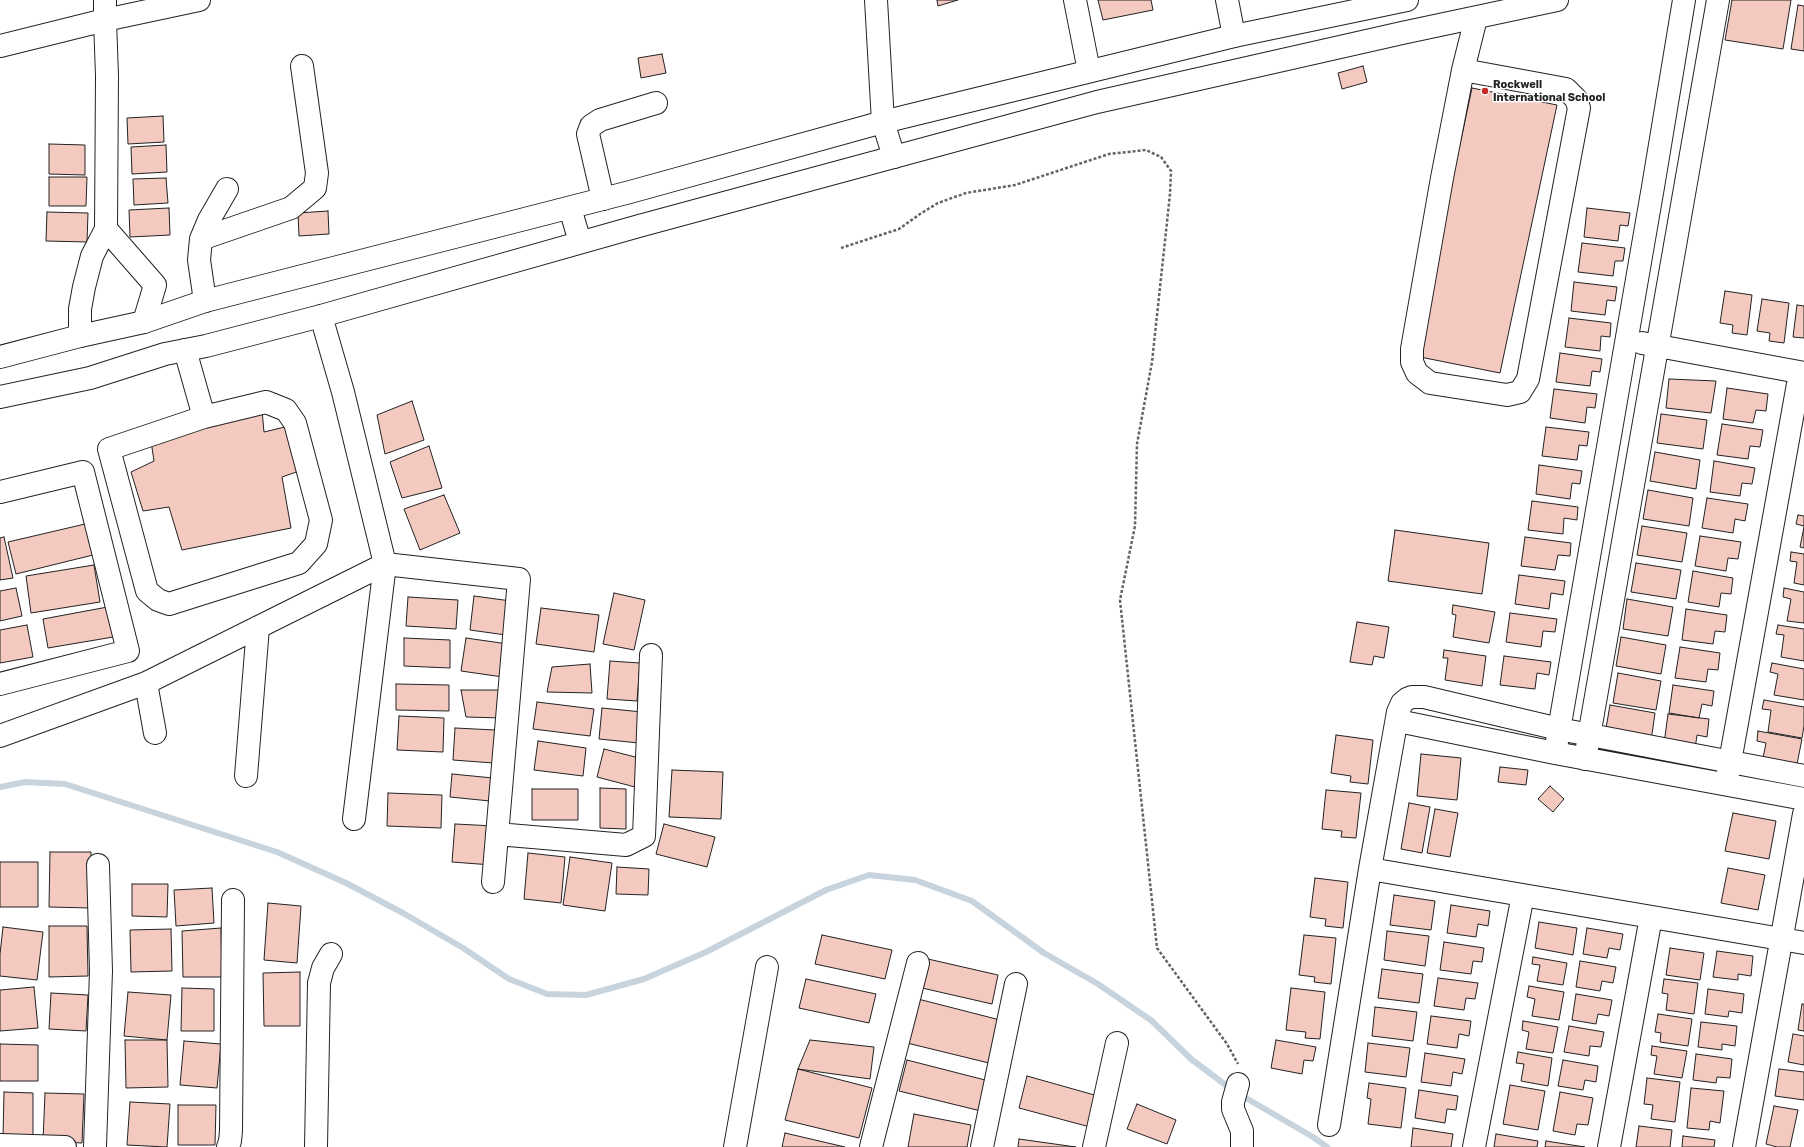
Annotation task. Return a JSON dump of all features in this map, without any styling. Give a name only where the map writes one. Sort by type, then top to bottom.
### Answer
[{"type":"street","points":[[0,46],[105,10],[199,0]]},
{"type":"street","points":[[876,0],[883,122],[894,157]]},
{"type":"street","points":[[1075,0],[1089,70]]},
{"type":"street","points":[[1227,0],[1234,36]]},
{"type":"street","points":[[0,357],[80,336],[144,322],[205,301],[570,208],[883,122],[1089,70],[1234,36],[1407,0]]},
{"type":"street","points":[[0,398],[90,378],[165,354],[321,316],[580,242],[1097,102],[1342,46],[1557,0]]},
{"type":"street","points":[[1555,753],[1654,187],[1684,0]]},
{"type":"street","points":[[1585,759],[1718,0]]},
{"type":"street","points":[[80,336],[80,309],[84,287],[92,256],[106,229],[108,76],[105,10]]},
{"type":"street","points":[[1463,70],[1566,89],[1576,99],[1579,108],[1528,379],[1520,392],[1507,395],[1430,383],[1417,373],[1412,362],[1414,341],[1463,70],[1476,18]]},
{"type":"street","points":[[201,239],[291,208],[315,188],[317,173],[302,66]]},
{"type":"street","points":[[603,199],[588,134],[591,126],[600,120],[656,103]]},
{"type":"street","points":[[1654,187],[1684,193]]},
{"type":"street","points":[[205,301],[199,260],[201,239],[209,220],[228,189]]},
{"type":"street","points":[[570,208],[580,242]]},
{"type":"street","points":[[106,229],[155,285],[144,322]]},
{"type":"street","points":[[321,316],[343,392],[385,564],[354,819]]},
{"type":"street","points":[[1627,340],[1802,373],[1726,784]]},
{"type":"street","points":[[185,350],[204,417]]},
{"type":"street","points":[[266,402],[286,410],[295,424],[321,520],[316,544],[299,563],[168,604],[158,600],[147,591],[109,449],[204,417],[266,402]]},
{"type":"street","points":[[0,492],[83,472],[128,650],[0,684]]},
{"type":"street","points":[[0,736],[146,683],[385,564],[519,579],[493,882]]},
{"type":"street","points":[[246,776],[258,627]]},
{"type":"street","points":[[497,834],[626,845],[644,836],[650,655]]},
{"type":"street","points":[[146,683],[155,733]]},
{"type":"street","points":[[1329,1125],[1370,869],[1398,721],[1398,712],[1402,703],[1412,697],[1424,697],[1559,729],[1804,776]]},
{"type":"street","points":[[1398,721],[1585,759],[1804,798]]},
{"type":"street","points":[[1744,1147],[1804,814]]},
{"type":"street","points":[[95,1147],[101,971],[98,865]]},
{"type":"street","points":[[1370,869],[1804,944]]},
{"type":"street","points":[[1474,1147],[1523,895]]},
{"type":"street","points":[[228,1147],[231,1131],[233,900]]},
{"type":"street","points":[[1609,1147],[1651,917]]},
{"type":"street","points":[[316,1147],[319,983],[323,968],[331,954]]},
{"type":"street","points":[[871,1147],[918,963]]},
{"type":"street","points":[[735,1147],[767,967]]},
{"type":"street","points":[[982,1147],[1016,984]]},
{"type":"street","points":[[1094,1147],[1117,1043]]},
{"type":"street","points":[[1236,1090],[1234,1109],[1242,1131],[1242,1147]]},
{"type":"street","points":[[0,1145],[65,1147]]},
{"type":"path","points":[[841,248],[899,229],[938,203],[966,193],[1015,185],[1109,154],[1146,150],[1161,158],[1171,171],[1170,194],[1152,362],[1137,444],[1135,526],[1120,600],[1157,948],[1228,1044],[1240,1069],[1240,1077],[1236,1090]]},
{"type":"building","points":[[937,0],[958,0],[938,6]]},
{"type":"building","points":[[1098,0],[1151,0],[1153,10],[1103,20]]},
{"type":"building","points":[[1732,0],[1791,0],[1783,49],[1725,40]]},
{"type":"building","points":[[1798,5],[1804,6],[1804,51],[1791,49]]},
{"type":"building","points":[[662,54],[666,73],[641,78],[638,58]]},
{"type":"building","points":[[1363,66],[1367,82],[1342,89],[1338,73]]},
{"type":"building","name":"Rockwell International School","points":[[1472,88],[1557,105],[1500,373],[1415,356]]},
{"type":"building","points":[[163,116],[164,142],[128,144],[127,118]]},
{"type":"building","points":[[49,144],[85,145],[85,175],[49,174]]},
{"type":"building","points":[[166,145],[167,172],[132,174],[131,147]]},
{"type":"building","points":[[49,177],[87,177],[86,206],[49,206]]},
{"type":"building","points":[[166,178],[168,203],[134,205],[133,179]]},
{"type":"building","points":[[169,208],[170,235],[130,237],[129,210]]},
{"type":"building","points":[[1587,208],[1630,213],[1628,226],[1620,225],[1618,241],[1584,237]]},
{"type":"building","points":[[328,211],[329,234],[299,236],[298,213]]},
{"type":"building","points":[[47,212],[88,213],[87,242],[46,241]]},
{"type":"building","points":[[1582,243],[1625,248],[1623,261],[1615,261],[1613,276],[1578,272]]},
{"type":"building","points":[[1574,282],[1617,287],[1615,301],[1607,300],[1605,315],[1571,311]]},
{"type":"building","points":[[1725,291],[1752,295],[1747,335],[1732,333],[1733,325],[1720,323]]},
{"type":"building","points":[[1762,299],[1789,303],[1784,343],[1769,341],[1770,333],[1757,331]]},
{"type":"building","points":[[1797,305],[1804,306],[1804,338],[1793,337]]},
{"type":"building","points":[[1569,318],[1611,323],[1610,337],[1601,336],[1600,351],[1565,347]]},
{"type":"building","points":[[1560,353],[1602,359],[1600,372],[1592,371],[1590,386],[1556,382]]},
{"type":"building","points":[[1669,379],[1716,381],[1711,413],[1666,408]]},
{"type":"building","points":[[1727,388],[1768,394],[1766,411],[1756,410],[1753,423],[1723,419]]},
{"type":"building","points":[[1554,389],[1597,394],[1595,408],[1587,407],[1585,423],[1550,418]]},
{"type":"building","points":[[412,401],[424,440],[385,454],[377,415]]},
{"type":"building","points":[[262,410],[264,432],[289,426],[302,470],[282,477],[291,528],[182,550],[169,507],[143,511],[131,472],[154,461],[151,441]]},
{"type":"building","points":[[1661,414],[1707,420],[1703,449],[1657,443]]},
{"type":"building","points":[[1722,424],[1763,430],[1760,447],[1750,446],[1748,459],[1717,455]]},
{"type":"building","points":[[1546,427],[1589,432],[1587,446],[1579,445],[1577,460],[1542,456]]},
{"type":"building","points":[[429,446],[442,488],[402,498],[390,462]]},
{"type":"building","points":[[1655,452],[1700,460],[1696,489],[1650,481]]},
{"type":"building","points":[[1714,461],[1755,468],[1752,484],[1742,483],[1740,496],[1710,492]]},
{"type":"building","points":[[1539,465],[1582,471],[1580,484],[1572,483],[1570,499],[1536,494]]},
{"type":"building","points":[[1648,490],[1693,498],[1689,526],[1643,519]]},
{"type":"building","points":[[444,495],[460,533],[420,550],[404,509]]},
{"type":"building","points":[[1707,498],[1748,504],[1745,521],[1735,519],[1733,533],[1702,528]]},
{"type":"building","points":[[1532,501],[1578,507],[1577,520],[1564,518],[1563,534],[1528,530]]},
{"type":"building","points":[[1798,515],[1804,516],[1804,526],[1796,524]]},
{"type":"building","points":[[85,524],[93,555],[16,574],[8,542]]},
{"type":"building","points":[[1642,526],[1687,533],[1682,562],[1637,555]]},
{"type":"building","points":[[1804,527],[1804,548],[1800,547]]},
{"type":"building","points":[[1395,530],[1489,543],[1482,594],[1388,581]]},
{"type":"building","points":[[1700,536],[1741,542],[1738,559],[1728,558],[1726,571],[1695,566]]},
{"type":"building","points":[[4,537],[13,578],[0,580],[0,538]]},
{"type":"building","points":[[1525,537],[1571,543],[1570,556],[1558,555],[1555,570],[1521,566]]},
{"type":"building","points":[[1791,552],[1804,554],[1804,585],[1794,583],[1797,562],[1790,561]]},
{"type":"building","points":[[1636,563],[1681,570],[1676,599],[1631,592]]},
{"type":"building","points":[[94,565],[100,602],[31,613],[26,576]]},
{"type":"building","points":[[1693,571],[1733,578],[1731,594],[1721,593],[1719,607],[1688,602]]},
{"type":"building","points":[[1519,575],[1565,581],[1563,595],[1551,593],[1549,609],[1515,604]]},
{"type":"building","points":[[16,588],[22,616],[0,621],[0,591]]},
{"type":"building","points":[[1784,588],[1804,592],[1804,623],[1787,621],[1791,599],[1783,597]]},
{"type":"building","points":[[614,593],[645,600],[634,650],[603,644]]},
{"type":"building","points":[[474,596],[511,601],[506,635],[470,630]]},
{"type":"building","points":[[408,597],[458,600],[456,629],[406,626]]},
{"type":"building","points":[[1627,599],[1673,607],[1668,636],[1623,629]]},
{"type":"building","points":[[1453,605],[1495,612],[1489,643],[1453,637],[1456,615],[1452,614]]},
{"type":"building","points":[[113,606],[119,636],[48,648],[43,619]]},
{"type":"building","points":[[541,608],[599,615],[594,652],[536,644]]},
{"type":"building","points":[[1686,609],[1727,615],[1725,632],[1715,631],[1713,644],[1682,640]]},
{"type":"building","points":[[1510,613],[1557,619],[1555,632],[1543,631],[1541,647],[1506,642]]},
{"type":"building","points":[[1357,622],[1389,627],[1384,658],[1374,656],[1372,665],[1350,662]]},
{"type":"building","points":[[27,625],[33,657],[0,663],[0,630]]},
{"type":"building","points":[[1778,625],[1804,629],[1804,661],[1781,657],[1784,635],[1776,634]]},
{"type":"building","points":[[1621,637],[1666,645],[1661,674],[1616,666]]},
{"type":"building","points":[[404,638],[450,640],[450,668],[404,666]]},
{"type":"building","points":[[466,638],[508,644],[503,677],[461,671]]},
{"type":"building","points":[[1680,647],[1720,653],[1718,670],[1708,669],[1706,682],[1675,678]]},
{"type":"building","points":[[1444,650],[1486,656],[1482,686],[1445,680],[1448,658],[1443,658]]},
{"type":"building","points":[[1504,656],[1551,662],[1549,675],[1537,673],[1535,689],[1500,685]]},
{"type":"building","points":[[610,661],[640,663],[637,701],[607,699]]},
{"type":"building","points":[[1772,663],[1804,669],[1804,700],[1774,695],[1778,674],[1770,672]]},
{"type":"building","points":[[590,664],[592,693],[547,692],[552,667]]},
{"type":"building","points":[[1618,673],[1661,681],[1656,710],[1613,703]]},
{"type":"building","points":[[396,684],[449,685],[449,711],[396,710]]},
{"type":"building","points":[[1673,685],[1714,691],[1712,706],[1702,704],[1699,718],[1669,713]]},
{"type":"building","points":[[461,690],[502,690],[502,718],[466,717]]},
{"type":"building","points":[[1764,700],[1804,707],[1804,726],[1802,738],[1768,732],[1771,710],[1762,709]]},
{"type":"building","points":[[537,702],[594,709],[590,736],[533,729]]},
{"type":"building","points":[[1610,705],[1655,713],[1651,741],[1605,734]]},
{"type":"building","points":[[602,708],[642,712],[639,743],[599,739]]},
{"type":"building","points":[[1668,714],[1709,719],[1707,737],[1697,735],[1695,749],[1664,744]]},
{"type":"building","points":[[399,716],[444,718],[443,752],[397,750]]},
{"type":"building","points":[[455,728],[495,730],[493,763],[453,760]]},
{"type":"building","points":[[1758,731],[1802,739],[1796,769],[1762,763],[1766,743],[1757,741]]},
{"type":"building","points":[[1336,735],[1373,740],[1368,784],[1350,782],[1351,776],[1331,773]]},
{"type":"building","points":[[538,741],[586,748],[583,776],[534,770]]},
{"type":"building","points":[[604,749],[643,759],[635,787],[597,777]]},
{"type":"building","points":[[1421,754],[1461,758],[1457,800],[1417,796]]},
{"type":"building","points":[[1500,767],[1528,770],[1526,785],[1498,782]]},
{"type":"building","points":[[672,770],[723,772],[721,819],[669,817]]},
{"type":"building","points":[[452,774],[493,778],[490,801],[450,797]]},
{"type":"building","points":[[1550,786],[1564,799],[1553,812],[1538,799]]},
{"type":"building","points":[[600,788],[626,789],[626,829],[600,828]]},
{"type":"building","points":[[532,789],[578,789],[578,820],[532,820]]},
{"type":"building","points":[[1326,790],[1361,793],[1356,838],[1341,837],[1342,831],[1322,829]]},
{"type":"building","points":[[388,793],[442,795],[441,828],[387,826]]},
{"type":"building","points":[[1409,803],[1430,807],[1422,853],[1401,849]]},
{"type":"building","points":[[1435,809],[1458,813],[1450,857],[1427,853]]},
{"type":"building","points":[[1733,813],[1776,821],[1769,859],[1725,851]]},
{"type":"building","points":[[455,824],[495,826],[492,865],[452,862]]},
{"type":"building","points":[[664,824],[715,837],[707,867],[656,854]]},
{"type":"building","points":[[50,852],[91,852],[91,908],[49,907]]},
{"type":"building","points":[[528,853],[565,857],[561,903],[524,899]]},
{"type":"building","points":[[570,857],[612,863],[605,911],[563,905]]},
{"type":"building","points":[[0,862],[38,862],[38,907],[0,907]]},
{"type":"building","points":[[617,867],[649,869],[648,895],[616,894]]},
{"type":"building","points":[[1728,868],[1765,875],[1758,910],[1721,903]]},
{"type":"building","points":[[1315,878],[1348,882],[1343,928],[1325,926],[1326,919],[1310,917]]},
{"type":"building","points":[[132,884],[168,884],[167,917],[132,916]]},
{"type":"building","points":[[212,888],[214,923],[176,926],[174,890]]},
{"type":"building","points":[[1394,895],[1435,901],[1431,930],[1390,925]]},
{"type":"building","points":[[268,903],[301,906],[297,963],[264,960]]},
{"type":"building","points":[[1451,905],[1490,911],[1488,926],[1478,924],[1476,937],[1447,933]]},
{"type":"building","points":[[1539,922],[1577,928],[1573,955],[1535,948]]},
{"type":"building","points":[[49,926],[87,926],[88,976],[49,977]]},
{"type":"building","points":[[3,927],[43,932],[37,980],[0,976],[0,954]]},
{"type":"building","points":[[221,928],[222,977],[183,977],[182,931]]},
{"type":"building","points":[[1587,928],[1623,934],[1620,950],[1609,948],[1607,958],[1583,954]]},
{"type":"building","points":[[171,929],[172,971],[131,972],[130,930]]},
{"type":"building","points":[[1387,931],[1429,936],[1425,966],[1384,960]]},
{"type":"building","points":[[822,935],[892,950],[885,979],[815,964]]},
{"type":"building","points":[[1304,935],[1336,938],[1331,984],[1314,982],[1315,977],[1299,975]]},
{"type":"building","points":[[1444,942],[1484,948],[1482,962],[1473,961],[1471,974],[1440,970]]},
{"type":"building","points":[[1670,948],[1704,953],[1700,980],[1666,975]]},
{"type":"building","points":[[1717,951],[1753,956],[1751,976],[1738,974],[1738,980],[1713,977]]},
{"type":"building","points":[[1533,957],[1567,963],[1563,985],[1537,981],[1540,965],[1532,964]]},
{"type":"building","points":[[928,959],[998,975],[992,1004],[922,988]]},
{"type":"building","points":[[1580,961],[1616,967],[1613,983],[1602,981],[1600,991],[1576,987]]},
{"type":"building","points":[[1382,969],[1423,974],[1419,1003],[1378,998]]},
{"type":"building","points":[[300,972],[300,1026],[264,1026],[263,973]]},
{"type":"building","points":[[1438,978],[1478,983],[1475,999],[1466,998],[1464,1010],[1434,1006]]},
{"type":"building","points":[[806,979],[876,994],[869,1023],[799,1008]]},
{"type":"building","points":[[1664,979],[1698,983],[1694,1014],[1666,1010],[1668,994],[1662,993]]},
{"type":"building","points":[[1529,986],[1564,992],[1559,1020],[1532,1016],[1535,999],[1527,997]]},
{"type":"building","points":[[34,987],[38,1028],[0,1031],[0,990]]},
{"type":"building","points":[[182,988],[214,989],[214,1031],[181,1031]]},
{"type":"building","points":[[1291,988],[1325,992],[1320,1039],[1305,1038],[1306,1032],[1286,1030]]},
{"type":"building","points":[[1708,989],[1744,994],[1742,1013],[1729,1011],[1728,1017],[1705,1014]]},
{"type":"building","points":[[128,992],[171,995],[167,1040],[124,1036]]},
{"type":"building","points":[[51,993],[88,995],[86,1031],[49,1029]]},
{"type":"building","points":[[1576,994],[1612,1000],[1609,1016],[1598,1014],[1596,1024],[1572,1020]]},
{"type":"building","points":[[918,999],[1004,1021],[993,1064],[907,1043]]},
{"type":"building","points":[[1802,1004],[1804,1004],[1804,1031],[1798,1030]]},
{"type":"building","points":[[1375,1007],[1417,1012],[1413,1041],[1372,1036]]},
{"type":"building","points":[[1658,1014],[1692,1019],[1688,1046],[1660,1042],[1661,1033],[1655,1032]]},
{"type":"building","points":[[1431,1016],[1471,1021],[1469,1036],[1459,1034],[1457,1048],[1427,1044]]},
{"type":"building","points":[[1523,1021],[1558,1027],[1553,1053],[1526,1049],[1529,1032],[1522,1030]]},
{"type":"building","points":[[1701,1022],[1737,1026],[1735,1046],[1722,1044],[1722,1050],[1698,1047]]},
{"type":"building","points":[[1569,1026],[1604,1032],[1601,1047],[1590,1046],[1589,1056],[1564,1052]]},
{"type":"building","points":[[1793,1034],[1804,1036],[1804,1065],[1788,1062]]},
{"type":"building","points":[[125,1040],[167,1040],[168,1087],[126,1088]]},
{"type":"building","points":[[810,1040],[874,1047],[870,1079],[798,1069]]},
{"type":"building","points":[[1276,1040],[1316,1047],[1313,1061],[1304,1060],[1302,1074],[1271,1068]]},
{"type":"building","points":[[184,1041],[221,1044],[217,1088],[180,1085]]},
{"type":"building","points":[[1368,1043],[1410,1048],[1406,1077],[1365,1072]]},
{"type":"building","points":[[0,1044],[38,1045],[38,1081],[0,1081]]},
{"type":"building","points":[[1652,1046],[1687,1051],[1682,1078],[1654,1074],[1657,1056],[1651,1055]]},
{"type":"building","points":[[1518,1052],[1552,1058],[1548,1086],[1521,1081],[1524,1064],[1516,1063]]},
{"type":"building","points":[[1425,1053],[1465,1059],[1462,1074],[1453,1072],[1451,1086],[1421,1082]]},
{"type":"building","points":[[1696,1054],[1732,1059],[1730,1078],[1717,1077],[1716,1083],[1693,1080]]},
{"type":"building","points":[[907,1060],[989,1081],[981,1111],[899,1091]]},
{"type":"building","points":[[1563,1060],[1598,1066],[1596,1082],[1585,1080],[1583,1090],[1558,1086]]},
{"type":"building","points":[[798,1069],[872,1088],[859,1138],[785,1120]]},
{"type":"building","points":[[1779,1069],[1804,1072],[1804,1100],[1775,1096]]},
{"type":"building","points":[[1027,1076],[1098,1096],[1090,1127],[1019,1108]]},
{"type":"building","points":[[1647,1078],[1680,1082],[1675,1122],[1651,1119],[1653,1105],[1644,1104]]},
{"type":"building","points":[[1369,1083],[1406,1088],[1401,1128],[1368,1124],[1371,1099],[1367,1098]]},
{"type":"building","points":[[1510,1085],[1545,1091],[1538,1130],[1503,1124]]},
{"type":"building","points":[[1691,1088],[1724,1091],[1720,1123],[1710,1121],[1709,1130],[1687,1128]]},
{"type":"building","points":[[1419,1090],[1458,1096],[1456,1110],[1447,1109],[1445,1123],[1415,1118]]},
{"type":"building","points":[[4,1092],[33,1093],[33,1137],[3,1137]]},
{"type":"building","points":[[1560,1092],[1593,1098],[1588,1125],[1577,1124],[1575,1135],[1553,1131]]},
{"type":"building","points":[[45,1093],[84,1094],[82,1143],[43,1141]]},
{"type":"building","points":[[130,1102],[170,1104],[167,1147],[127,1145]]},
{"type":"building","points":[[1137,1104],[1176,1120],[1167,1144],[1127,1129]]},
{"type":"building","points":[[178,1105],[216,1105],[215,1145],[178,1145]]},
{"type":"building","points":[[1774,1106],[1798,1110],[1790,1147],[1777,1147],[1766,1144]]},
{"type":"building","points":[[914,1114],[971,1125],[967,1147],[908,1147]]},
{"type":"building","points":[[1639,1126],[1672,1130],[1670,1147],[1636,1147]]},
{"type":"building","points":[[1413,1128],[1453,1134],[1451,1147],[1411,1147]]},
{"type":"building","points":[[785,1133],[845,1147],[782,1147]]},
{"type":"building","points":[[1496,1134],[1538,1141],[1537,1147],[1494,1147]]},
{"type":"building","points":[[1683,1136],[1715,1140],[1714,1147],[1682,1147]]},
{"type":"building","points":[[1019,1139],[1076,1147],[1018,1147]]},
{"type":"building","points":[[1546,1141],[1585,1147],[1545,1147]]},
{"type":"waterway","points":[[0,787],[25,782],[65,784],[277,852],[346,883],[403,913],[463,948],[509,979],[547,994],[586,995],[644,979],[706,952],[826,890],[869,875],[915,880],[972,901],[1044,953],[1098,984],[1152,1021],[1191,1059],[1231,1089]]},
{"type":"waterway","points":[[1239,1094],[1313,1137],[1327,1147]]},
{"type":"place","name":"Rockwell International School","points":[[1485,91]]}]
